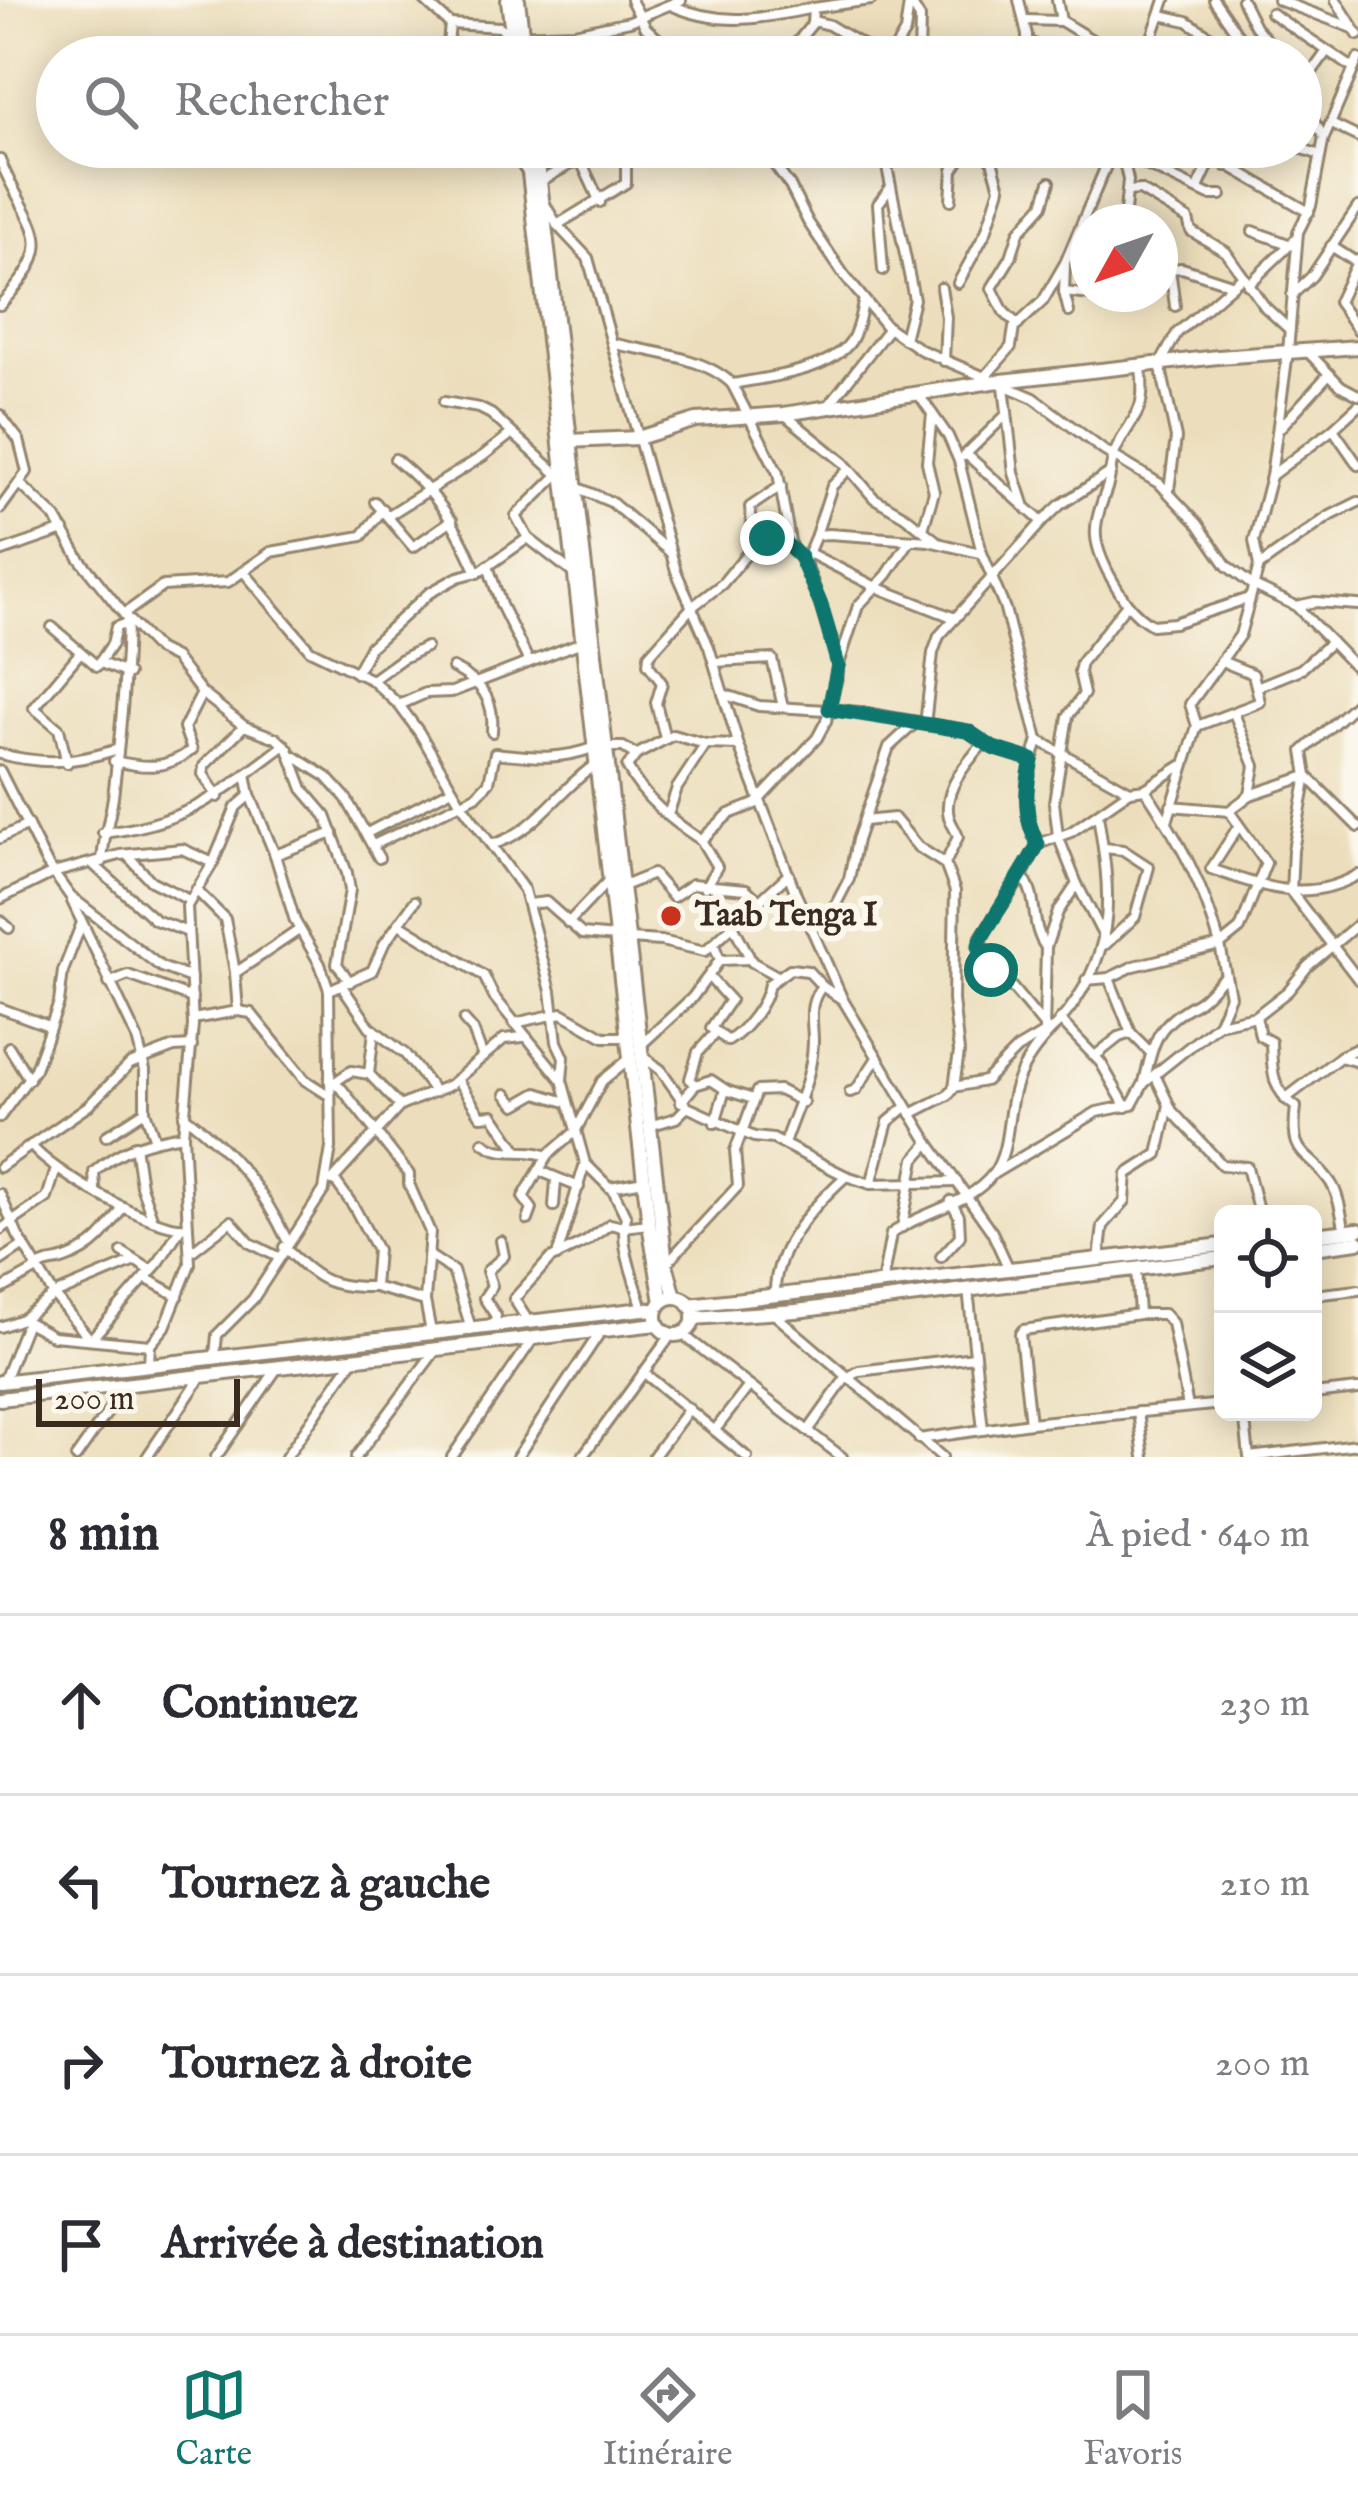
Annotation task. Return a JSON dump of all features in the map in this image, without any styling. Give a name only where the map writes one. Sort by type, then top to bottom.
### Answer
[{"type":"street","points":[[424,0],[450,24],[500,27],[518,36],[595,30],[681,0]]},
{"type":"street","points":[[508,0],[518,36]]},
{"type":"street","points":[[518,0],[518,36]]},
{"type":"street","points":[[632,0],[654,36]]},
{"type":"street","points":[[671,5],[696,16],[741,22],[871,0]]},
{"type":"street","points":[[1019,0],[1027,36]]},
{"type":"street","points":[[1057,0],[1061,21]]},
{"type":"street","points":[[1153,36],[1165,0]]},
{"type":"street","points":[[1214,0],[1238,35]]},
{"type":"street","points":[[1242,0],[1263,36]]},
{"type":"street","points":[[1278,0],[1356,31]]},
{"type":"street","points":[[1336,0],[1356,31]]},
{"type":"street","points":[[902,36],[909,2]]},
{"type":"street","points":[[909,2],[920,18],[920,36]]},
{"type":"street","points":[[800,36],[813,20],[813,8]]},
{"type":"street","points":[[1271,13],[1304,36]]},
{"type":"street","points":[[1161,15],[1187,21],[1204,36]]},
{"type":"street","points":[[813,20],[849,36]]},
{"type":"street","points":[[1025,20],[1061,21],[1086,36]]},
{"type":"street","points":[[449,36],[450,24]]},
{"type":"street","points":[[594,36],[595,30]]},
{"type":"street","points":[[1322,49],[1355,64],[1322,144]]},
{"type":"street","points":[[1322,59],[1327,52]]},
{"type":"street","points":[[1331,124],[1358,137]]},
{"type":"street","points":[[0,160],[39,243],[28,274],[0,305]]},
{"type":"street","points":[[526,168],[557,225],[588,258],[672,554],[811,929],[843,1000],[908,1111],[970,1197],[1009,1269]]},
{"type":"street","points":[[534,168],[566,441]]},
{"type":"street","points":[[535,179],[560,168]]},
{"type":"street","points":[[584,168],[600,202]]},
{"type":"street","points":[[557,225],[626,183],[626,168]]},
{"type":"street","points":[[777,168],[863,302],[889,328],[944,361],[1050,408],[1112,457],[1169,492],[1203,529],[1227,566],[1252,585],[1296,606],[1358,670]]},
{"type":"street","points":[[887,168],[914,299],[904,339]]},
{"type":"street","points":[[951,200],[955,168]]},
{"type":"street","points":[[958,283],[986,232],[1000,188],[994,168]]},
{"type":"street","points":[[1024,506],[1006,415],[993,382],[1018,325],[1043,302],[1066,262],[1078,251],[1111,168]]},
{"type":"street","points":[[1123,168],[1126,204]]},
{"type":"street","points":[[1154,168],[1209,195],[1221,195]]},
{"type":"street","points":[[1198,188],[1207,168]]},
{"type":"street","points":[[1230,168],[1309,212]]},
{"type":"street","points":[[1167,822],[1197,726],[1190,704],[1240,635],[1259,566],[1254,541],[1270,476],[1288,352],[1294,242],[1309,212],[1317,168]]},
{"type":"street","points":[[1018,325],[1004,312],[992,289],[1019,232],[1043,205],[1050,182]]},
{"type":"street","points":[[883,270],[878,205],[891,187]]},
{"type":"street","points":[[1128,191],[1140,190],[1189,219],[1191,231],[1226,252],[1245,281],[1290,330]]},
{"type":"street","points":[[542,197],[574,573],[601,747],[598,763],[634,1049],[659,1309]]},
{"type":"street","points":[[1292,295],[1312,276],[1358,207]]},
{"type":"street","points":[[1253,231],[1294,242]]},
{"type":"street","points":[[1178,269],[1232,284],[1245,281],[1294,242]]},
{"type":"street","points":[[1331,246],[1357,261],[1338,302],[1358,330]]},
{"type":"street","points":[[1066,262],[1064,292],[1069,312]]},
{"type":"street","points":[[1169,492],[1176,438],[1160,364],[1177,333],[1232,284]]},
{"type":"street","points":[[941,288],[946,316],[944,361]]},
{"type":"street","points":[[1064,292],[1070,293]]},
{"type":"street","points":[[732,384],[792,373],[840,351],[855,333],[863,302]]},
{"type":"street","points":[[829,405],[889,328]]},
{"type":"street","points":[[615,344],[685,361],[719,373],[732,384],[781,485],[790,547]]},
{"type":"street","points":[[566,441],[638,438],[696,420],[784,414],[993,382],[1358,347]]},
{"type":"street","points":[[1308,352],[1358,394]]},
{"type":"street","points":[[1141,367],[1141,411],[1112,457],[1096,512],[1095,536],[1102,561],[1126,605],[1147,623],[1174,623],[1249,598]]},
{"type":"street","points":[[1277,431],[1329,374]]},
{"type":"street","points":[[919,395],[962,458],[1042,523]]},
{"type":"street","points":[[444,403],[486,411],[566,481],[611,502],[672,554]]},
{"type":"street","points":[[1270,476],[1358,406]]},
{"type":"street","points":[[784,414],[849,469],[874,498],[939,543]]},
{"type":"street","points":[[923,529],[934,492],[927,463],[932,414]]},
{"type":"street","points":[[962,458],[1006,415]]},
{"type":"street","points":[[0,416],[22,449],[27,472],[0,509]]},
{"type":"street","points":[[1333,429],[1358,465]]},
{"type":"street","points":[[52,627],[95,666],[114,640],[116,627],[163,586],[228,582],[271,552],[362,536],[382,509],[431,489],[511,434]]},
{"type":"street","points":[[962,458],[982,553],[1005,607],[1038,740],[1025,787],[1029,825],[1038,844]]},
{"type":"street","points":[[394,459],[431,489],[477,573]]},
{"type":"street","points":[[838,665],[807,558],[832,486],[849,469]]},
{"type":"street","points":[[811,929],[836,904],[849,880],[890,747],[920,724],[935,644],[1060,505],[1111,472]]},
{"type":"street","points":[[566,481],[516,516],[528,538],[574,573]]},
{"type":"street","points":[[566,481],[614,886]]},
{"type":"street","points":[[19,483],[64,530],[79,558],[126,618],[157,649],[175,658],[202,693],[331,781],[379,858]]},
{"type":"street","points":[[665,737],[656,703],[662,683],[647,660],[692,607],[732,572],[753,538],[750,507],[781,485]]},
{"type":"street","points":[[1259,566],[1328,517],[1358,502]]},
{"type":"street","points":[[382,509],[414,547],[452,520]]},
{"type":"street","points":[[0,552],[64,530]]},
{"type":"street","points":[[816,535],[939,543],[982,553]]},
{"type":"street","points":[[356,673],[366,651],[388,634],[400,616],[433,591],[477,573],[528,538]]},
{"type":"street","points":[[753,538],[778,539],[807,558],[955,618]]},
{"type":"street","points":[[701,840],[729,814],[750,808],[817,738],[858,607],[910,542]]},
{"type":"street","points":[[488,566],[529,662]]},
{"type":"street","points":[[244,572],[310,650],[372,680],[399,705],[462,805],[518,879],[551,991],[552,1015],[564,1057],[562,1080],[585,1163],[610,1186],[626,1217],[622,1227],[659,1309],[677,1334],[842,1457]]},
{"type":"street","points":[[1296,606],[1315,602],[1358,605]]},
{"type":"street","points":[[1105,938],[1076,884],[1058,836],[1054,802],[1065,757],[1068,716],[1085,690],[1079,668],[1126,605]]},
{"type":"street","points":[[98,863],[112,799],[128,674],[126,618]]},
{"type":"street","points":[[399,705],[417,696],[452,692],[583,641]]},
{"type":"street","points":[[1259,686],[1301,669],[1331,642]]},
{"type":"street","points":[[372,680],[401,658],[426,647]]},
{"type":"street","points":[[67,763],[59,730],[34,706],[79,654]]},
{"type":"street","points":[[714,662],[770,658],[776,664],[783,707]]},
{"type":"street","points":[[1197,726],[1261,702],[1252,672],[1221,661]]},
{"type":"street","points":[[101,663],[128,674]]},
{"type":"street","points":[[453,668],[478,681],[493,712],[492,732]]},
{"type":"street","points":[[114,761],[152,768],[192,750],[184,728],[202,693]]},
{"type":"street","points":[[722,693],[753,705],[829,709],[968,731],[984,743],[1032,760]]},
{"type":"street","points":[[1358,702],[1304,748],[1307,776],[1293,850],[1291,892],[1358,979]]},
{"type":"street","points":[[1234,713],[1254,762],[1250,795]]},
{"type":"street","points":[[218,796],[203,774],[204,766],[244,725]]},
{"type":"street","points":[[705,887],[717,867],[701,840],[638,787],[627,767],[636,755],[665,737],[740,746]]},
{"type":"street","points":[[1038,740],[1130,791]]},
{"type":"street","points":[[945,864],[958,837],[948,814],[958,777],[984,743]]},
{"type":"street","points":[[668,815],[677,788],[706,744]]},
{"type":"street","points":[[373,845],[462,805],[486,787],[495,753],[540,759],[623,747],[636,755]]},
{"type":"street","points":[[0,754],[37,763],[67,763],[117,749]]},
{"type":"street","points":[[103,833],[177,817],[288,749]]},
{"type":"street","points":[[288,749],[305,793],[323,811],[333,833],[350,890],[337,964],[374,1030],[405,1054],[435,1092]]},
{"type":"street","points":[[493,844],[523,832],[574,779],[598,763]]},
{"type":"street","points":[[1045,1030],[1004,979],[984,963],[981,938],[1038,844],[1182,766]]},
{"type":"street","points":[[0,771],[70,896],[137,1037],[145,1111],[155,1139]]},
{"type":"street","points":[[247,774],[250,795],[299,930],[329,990],[333,1136],[324,1190]]},
{"type":"street","points":[[1171,806],[1229,811],[1250,795],[1307,776]]},
{"type":"street","points":[[1307,776],[1358,827]]},
{"type":"street","points":[[367,833],[452,789]]},
{"type":"street","points":[[1145,789],[1196,871],[1220,945],[1229,999],[1218,1024]]},
{"type":"street","points":[[149,1366],[150,1345],[165,1327],[188,1271],[190,1253],[184,1228],[184,1115],[193,1046],[188,900],[213,863],[234,810],[250,795]]},
{"type":"street","points":[[1086,980],[1108,978],[1134,966],[1220,945],[1240,929],[1266,863],[1229,811]]},
{"type":"street","points":[[954,1087],[985,1081],[1017,1049],[1060,1020],[1086,980],[1105,938],[1110,885],[1098,815]]},
{"type":"street","points":[[864,821],[894,818],[918,847],[945,864],[955,891],[953,1000],[959,1023],[954,1087],[948,1095],[888,1122],[871,1184]]},
{"type":"street","points":[[0,838],[28,825]]},
{"type":"street","points":[[1211,869],[1238,827]]},
{"type":"street","points":[[275,855],[333,833]]},
{"type":"street","points":[[1100,949],[1135,917],[1149,871],[1148,865],[1123,850],[1104,848]]},
{"type":"street","points":[[0,898],[53,873],[127,855],[182,849],[213,863]]},
{"type":"street","points":[[127,855],[151,881],[188,900]]},
{"type":"street","points":[[98,863],[155,920],[188,932]]},
{"type":"street","points":[[1196,871],[1211,869],[1291,892],[1329,889],[1358,875]]},
{"type":"street","points":[[568,923],[614,886],[651,874],[674,897],[689,885],[746,889],[760,902]]},
{"type":"street","points":[[529,904],[546,902],[582,934],[661,940],[702,952],[789,874]]},
{"type":"street","points":[[1022,876],[1034,892],[1036,932],[1046,947]]},
{"type":"street","points":[[993,1174],[1016,1085],[1045,1030],[1046,947],[1058,913],[1076,884]]},
{"type":"street","points":[[196,890],[225,919],[233,947],[238,1010]]},
{"type":"street","points":[[70,896],[161,967],[190,978]]},
{"type":"street","points":[[329,990],[372,971],[384,944],[416,902]]},
{"type":"street","points":[[0,920],[9,928]]},
{"type":"street","points":[[0,1117],[29,1079],[59,1003],[63,970],[81,923]]},
{"type":"street","points":[[1144,1083],[1218,1024],[1256,1016],[1358,924]]},
{"type":"street","points":[[401,925],[484,976],[490,991],[562,1080]]},
{"type":"street","points":[[734,927],[750,959]]},
{"type":"street","points":[[235,974],[299,930]]},
{"type":"street","points":[[714,945],[720,960]]},
{"type":"street","points":[[720,960],[750,959],[779,976]]},
{"type":"street","points":[[528,1220],[532,1209],[523,1197],[548,1156],[575,1132],[602,1081],[709,977],[720,960]]},
{"type":"street","points":[[323,970],[337,964]]},
{"type":"street","points":[[709,977],[730,1002],[712,1026],[715,1033],[732,1040],[764,999],[769,984],[790,969],[814,975],[843,1000]]},
{"type":"street","points":[[109,983],[128,975],[192,998]]},
{"type":"street","points":[[881,1285],[888,1238],[902,1227],[951,1201],[970,1197],[993,1174],[1097,1112],[1134,1103],[1161,1031],[1180,1009],[1198,1003],[1225,976]]},
{"type":"street","points":[[1108,978],[1131,1033],[1151,1053]]},
{"type":"street","points":[[784,1145],[802,1102],[813,1040],[812,1004],[822,986]]},
{"type":"street","points":[[0,1008],[49,1026]]},
{"type":"street","points":[[193,1019],[238,1010],[256,1016],[305,1080],[331,1096]]},
{"type":"street","points":[[514,1023],[564,1014],[634,1049],[662,1070],[684,1105],[715,1123],[784,1145],[846,1176],[871,1184],[958,1182]]},
{"type":"street","points":[[1256,1016],[1260,1036],[1271,1042],[1270,1074],[1284,1100],[1296,1105],[1293,1127],[1300,1154],[1331,1184],[1352,1231],[1322,1234]]},
{"type":"street","points":[[464,1020],[483,1057]]},
{"type":"street","points":[[1060,1020],[1095,1056],[1126,1107]]},
{"type":"street","points":[[368,1074],[374,1030]]},
{"type":"street","points":[[694,1085],[692,1067],[715,1033]]},
{"type":"street","points":[[1095,1056],[1131,1033]]},
{"type":"street","points":[[215,1359],[217,1335],[253,1299],[324,1190],[400,1106],[458,1081],[504,1039],[525,1037]]},
{"type":"street","points":[[0,1167],[88,1106],[125,1067],[174,1048],[193,1046]]},
{"type":"street","points":[[9,1047],[29,1079]]},
{"type":"street","points":[[1284,1100],[1358,1048]]},
{"type":"street","points":[[634,1049],[665,1264],[659,1309]]},
{"type":"street","points":[[1340,1057],[1358,1062]]},
{"type":"street","points":[[850,1092],[877,1058]]},
{"type":"street","points":[[332,1081],[351,1071],[368,1074],[400,1106]]},
{"type":"street","points":[[1154,1075],[1169,1106],[1223,1166],[1247,1167],[1257,1205]]},
{"type":"street","points":[[648,1126],[676,1118],[694,1085],[712,1080],[753,1099]]},
{"type":"street","points":[[332,1081],[409,1174],[428,1226],[425,1300],[431,1334]]},
{"type":"street","points":[[458,1081],[481,1116],[493,1114],[517,1150]]},
{"type":"street","points":[[665,1264],[739,1186],[735,1151],[760,1089],[779,1090],[802,1102]]},
{"type":"street","points":[[715,1123],[726,1090]]},
{"type":"street","points":[[506,1094],[516,1105],[536,1094],[567,1103]]},
{"type":"street","points":[[1099,1260],[1102,1226],[1125,1201],[1127,1174],[1158,1154],[1169,1106]]},
{"type":"street","points":[[106,1136],[145,1111]]},
{"type":"street","points":[[184,1115],[262,1190],[286,1245],[310,1271],[334,1286],[374,1287],[425,1300]]},
{"type":"street","points":[[95,1189],[96,1169],[135,1145],[184,1135]]},
{"type":"street","points":[[483,1142],[503,1153],[534,1150],[548,1156]]},
{"type":"street","points":[[902,1227],[917,1153],[929,1143]]},
{"type":"street","points":[[31,1145],[56,1169],[123,1208],[184,1228]]},
{"type":"street","points":[[135,1145],[141,1186],[154,1221]]},
{"type":"street","points":[[557,1256],[585,1163]]},
{"type":"street","points":[[0,1230],[47,1198],[56,1169]]},
{"type":"street","points":[[540,1171],[579,1187]]},
{"type":"street","points":[[775,1296],[774,1272],[782,1256],[846,1176]]},
{"type":"street","points":[[334,1179],[376,1250],[374,1287]]},
{"type":"street","points":[[554,1206],[556,1180]]},
{"type":"street","points":[[610,1186],[644,1181]]},
{"type":"street","points":[[0,1194],[54,1294],[90,1338]]},
{"type":"street","points":[[941,1257],[960,1236],[959,1216],[951,1201]]},
{"type":"street","points":[[0,1290],[50,1260],[62,1261],[99,1242],[123,1208]]},
{"type":"street","points":[[190,1253],[231,1220],[250,1243],[278,1257]]},
{"type":"street","points":[[495,1321],[557,1256],[610,1224],[649,1224]]},
{"type":"street","points":[[90,1338],[184,1228]]},
{"type":"street","points":[[495,1321],[484,1298],[492,1286],[487,1271],[504,1256],[501,1241]]},
{"type":"street","points":[[1322,1247],[1358,1242]]},
{"type":"street","points":[[0,1261],[24,1245]]},
{"type":"street","points":[[582,1457],[691,1312],[775,1296],[1214,1246]]},
{"type":"street","points":[[122,1252],[178,1296]]},
{"type":"street","points":[[430,1255],[453,1271],[471,1329]]},
{"type":"street","points":[[24,1321],[2,1382],[431,1334],[495,1321],[659,1309],[771,1312],[1214,1259]]},
{"type":"street","points":[[0,1327],[24,1321],[54,1294],[135,1261]]},
{"type":"street","points":[[1136,1268],[1139,1314]]},
{"type":"street","points":[[968,1289],[983,1430]]},
{"type":"street","points":[[1322,1294],[1358,1290]]},
{"type":"street","points":[[514,1299],[529,1322]]},
{"type":"street","points":[[0,1399],[601,1331],[659,1309]]},
{"type":"street","points":[[771,1312],[942,1457]]},
{"type":"street","points":[[1030,1423],[1023,1330],[1139,1314],[1164,1314],[1172,1323],[1188,1407]]},
{"type":"street","points":[[24,1321],[53,1336],[150,1345]]},
{"type":"street","points":[[517,1457],[601,1331]]},
{"type":"street","points":[[452,1457],[533,1339]]},
{"type":"street","points":[[356,1457],[436,1350]]},
{"type":"street","points":[[808,1431],[845,1379],[867,1368],[974,1357]]},
{"type":"street","points":[[286,1457],[353,1360]]},
{"type":"street","points":[[216,1457],[277,1368]]},
{"type":"street","points":[[643,1372],[747,1457]]},
{"type":"street","points":[[147,1457],[201,1377]]},
{"type":"street","points":[[76,1457],[126,1386]]},
{"type":"street","points":[[715,1430],[748,1386]]},
{"type":"street","points":[[1322,1393],[1358,1389]]},
{"type":"street","points":[[920,1439],[1214,1405]]},
{"type":"street","points":[[656,1454],[689,1409]]},
{"type":"street","points":[[1138,1412],[1144,1457]]},
{"type":"street","points":[[1245,1421],[1249,1457],[1341,1452],[1358,1444]]},
{"type":"place","name":"Taab Tenga I","points":[[671,916]]},
{"type":"route","points":[[767,538],[785,543],[805,563],[821,605],[838,665],[829,709],[968,731],[993,748],[1032,760],[1025,787],[1029,825],[1038,844],[979,943],[991,970]]}]
